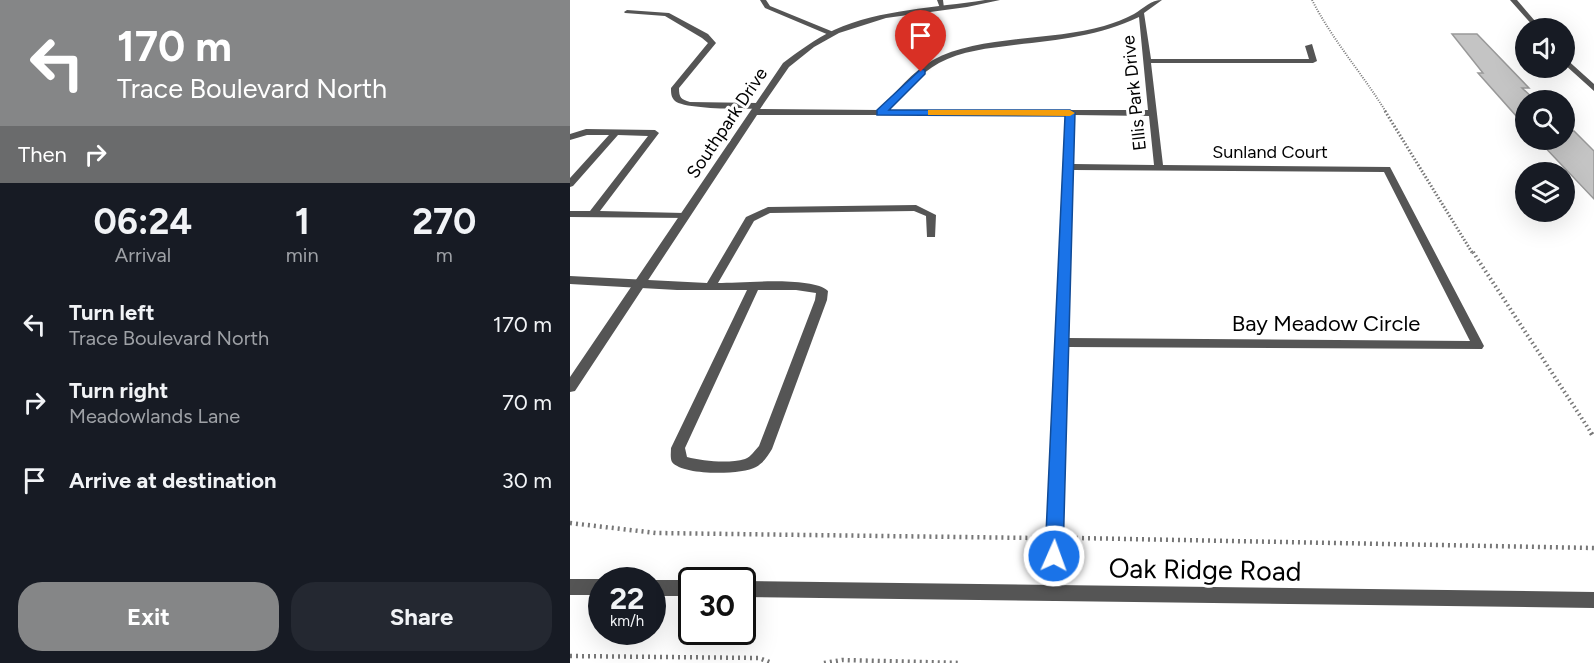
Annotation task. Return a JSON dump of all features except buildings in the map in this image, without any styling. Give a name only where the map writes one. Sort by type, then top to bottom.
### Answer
[{"type":"street","points":[[763,0],[767,7],[832,33]]},
{"type":"street","name":"Southpark Drive","points":[[570,387],[786,65],[808,46],[847,25],[941,4],[997,0]]},
{"type":"street","points":[[881,112],[921,72],[941,59],[967,51],[1075,34],[1121,23],[1142,15],[1159,0]]},
{"type":"street","points":[[1514,0],[1529,18]]},
{"type":"street","points":[[627,12],[667,14],[705,36],[712,43],[679,82],[675,96],[679,101],[690,104],[756,109],[881,112],[1154,113]]},
{"type":"street","name":"Ellis Park Drive","points":[[1142,15],[1159,168]]},
{"type":"street","points":[[1148,61],[1313,61],[1310,46]]},
{"type":"street","points":[[1575,70],[1594,89]]},
{"type":"street","points":[[1053,593],[1070,113]]},
{"type":"street","points":[[570,136],[586,132],[655,133],[592,214]]},
{"type":"street","points":[[570,184],[616,132]]},
{"type":"street","name":"Sunland Court","points":[[1067,167],[1387,169],[1426,246]]},
{"type":"street","points":[[710,287],[750,219],[768,210],[916,208],[932,215],[931,235]]},
{"type":"street","points":[[570,214],[684,216]]},
{"type":"street","name":"Bay Meadow Circle","points":[[1061,342],[1478,346],[1426,246]]},
{"type":"street","points":[[570,280],[710,287],[754,287],[812,288],[822,291],[821,300],[765,449],[757,459],[744,465],[686,465],[678,459],[678,448],[754,287]]},
{"type":"street","points":[[570,587],[588,587]]},
{"type":"street","name":"Oak Ridge Road","points":[[756,589],[1594,600]]},
{"type":"path","points":[[1312,0],[1331,36],[1370,86],[1500,297],[1594,438]]},
{"type":"path","points":[[570,524],[656,533],[1594,548]]},
{"type":"path","points":[[570,656],[759,658],[772,663]]},
{"type":"path","points":[[824,663],[842,660],[961,663]]},
{"type":"slow traffic","points":[[932,113],[1070,113]]},
{"type":"route","points":[[921,72],[881,112],[1070,113],[1054,556]]}]
